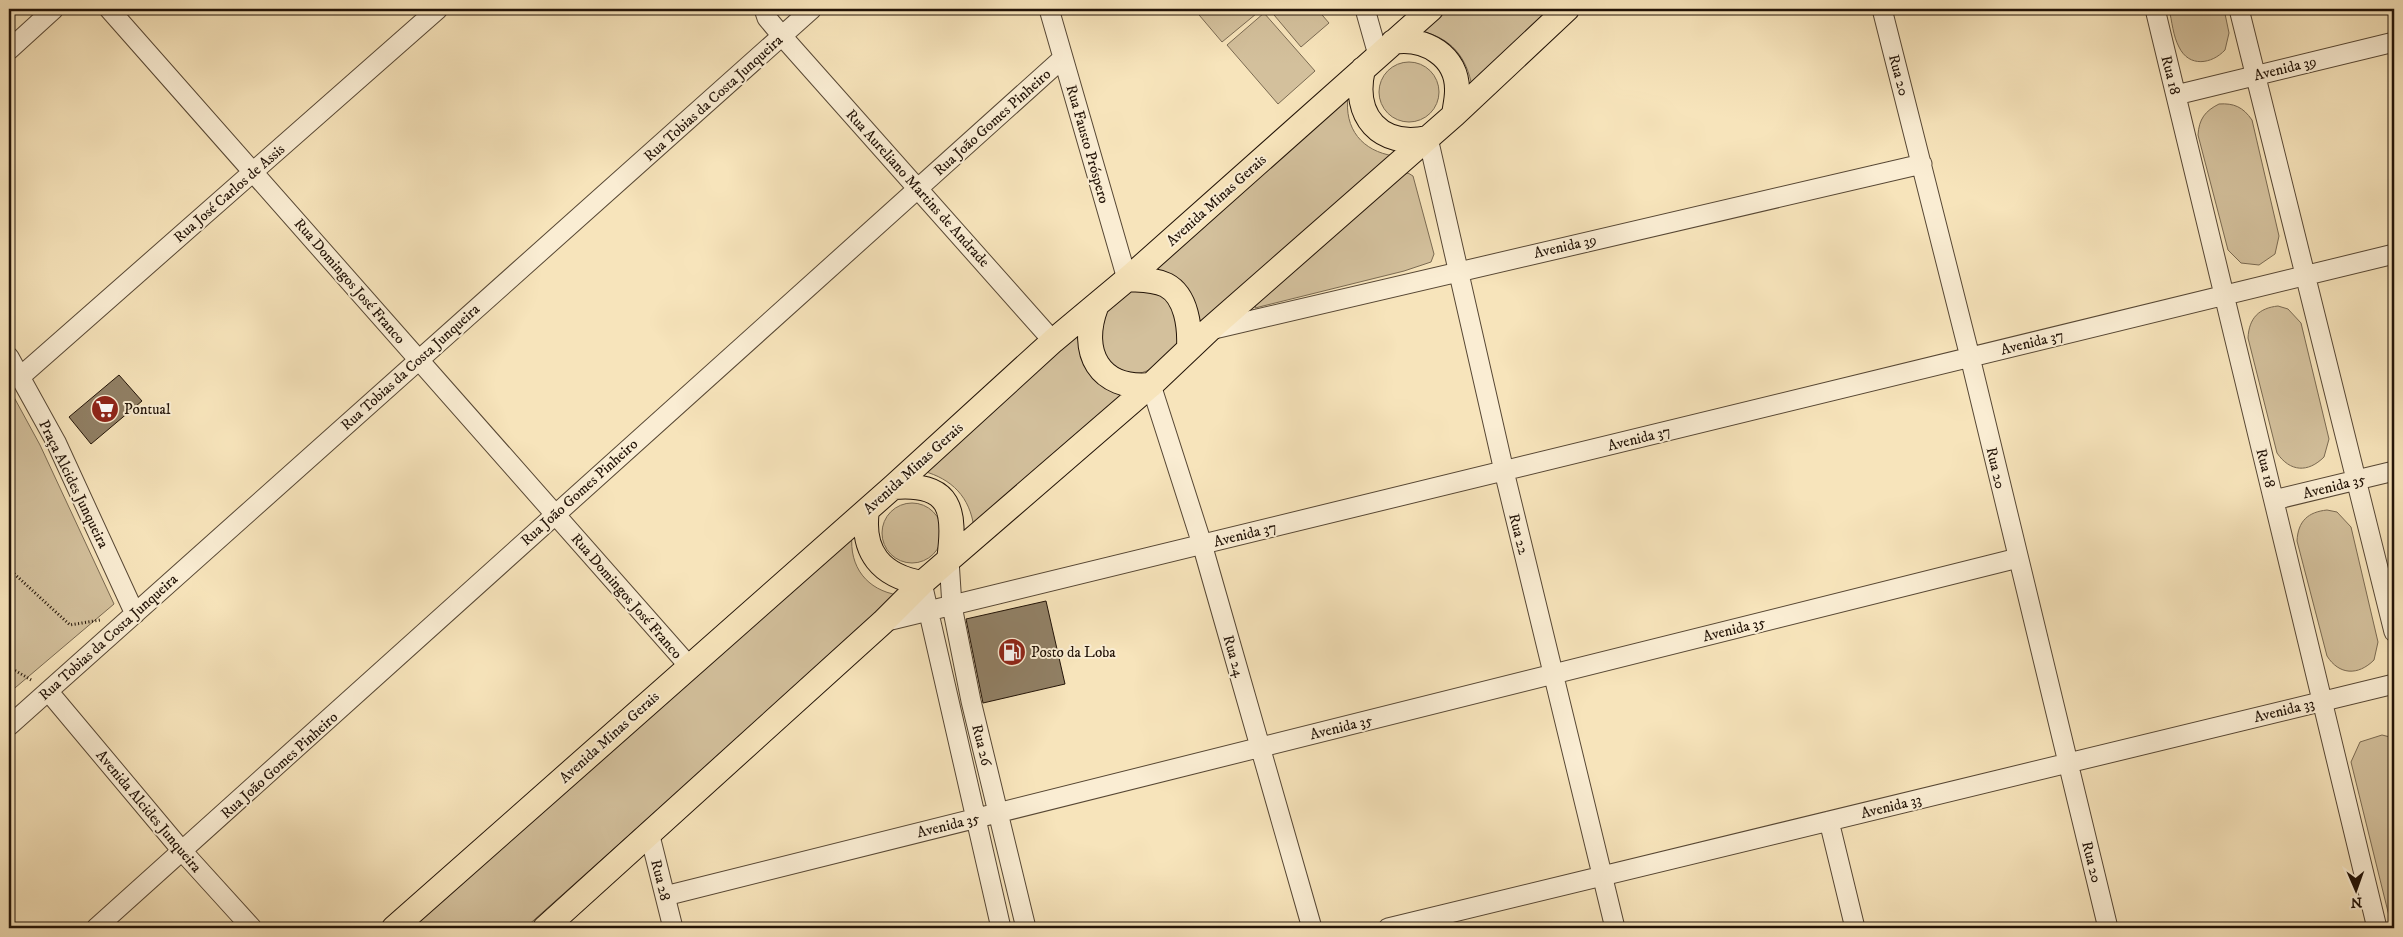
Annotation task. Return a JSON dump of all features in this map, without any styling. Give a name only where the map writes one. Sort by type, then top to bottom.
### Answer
[{"type":"main road","name":"Avenida Minas Gerais","points":[[394,928],[893,487],[1053,341],[1096,307],[1432,9]]},
{"type":"main road","points":[[545,928],[883,622],[922,583],[1151,385],[1209,330],[1454,115],[1567,9]]},
{"type":"main road","points":[[1428,138],[1411,141],[1400,140],[1380,131],[1372,124],[1361,104],[1359,94],[1378,55],[1405,40],[1428,45],[1446,59],[1456,80],[1457,91],[1454,115]]},
{"type":"main road","points":[[1127,279],[1151,280],[1168,286],[1179,299],[1187,314],[1190,348]]},
{"type":"main road","points":[[1096,307],[1090,323],[1088,338],[1091,352],[1098,365],[1108,376],[1121,383],[1136,386],[1151,385]]},
{"type":"main road","points":[[893,487],[912,485],[930,490],[946,502],[952,515],[953,534],[949,560]]},
{"type":"main road","points":[[867,510],[866,538],[879,562],[889,572],[902,579],[922,583]]},
{"type":"street","points":[[9,50],[54,9]]},
{"type":"street","name":"Rua Domingos José Franco","points":[[109,9],[689,666]]},
{"type":"street","name":"Rua José Carlos de Assis","points":[[20,377],[438,9]]},
{"type":"street","name":"Rua Aureliano Martins de Andrade","points":[[764,9],[767,18],[782,36],[1053,341]]},
{"type":"street","name":"Rua Tobias da Costa Junqueira","points":[[9,726],[812,9]]},
{"type":"street","name":"Rua Fausto Próspero","points":[[1049,9],[1127,279]]},
{"type":"street","points":[[1365,9],[1378,55]]},
{"type":"street","name":"Rua 20","points":[[1882,9],[1970,357],[2108,928]]},
{"type":"street","name":"Rua 18","points":[[2155,9],[2377,928]]},
{"type":"street","points":[[2239,9],[2394,632]]},
{"type":"street","name":"Avenida 39","points":[[2176,95],[2394,42]]},
{"type":"street","name":"Rua João Gomes Pinheiro","points":[[96,928],[183,852],[555,514],[1063,58]]},
{"type":"street","name":"Rua 22","points":[[1428,138],[1504,471],[1616,928]]},
{"type":"street","name":"Avenida 39","points":[[1209,330],[1922,164]]},
{"type":"street","name":"Avenida 37","points":[[883,622],[2394,254]]},
{"type":"street","name":"Praça Alcides Junqueira","points":[[9,357],[56,442],[135,614]]},
{"type":"street","name":"Rua 24","points":[[1151,385],[1202,544],[1312,928]]},
{"type":"street","name":"Avenida 35","points":[[2274,500],[2394,471]]},
{"type":"street","name":"Avenida 35","points":[[665,896],[2018,558]]},
{"type":"street","name":"Rua 26","points":[[949,560],[952,606],[971,701],[1026,928]]},
{"type":"street","name":"Rua 26","points":[[922,583],[1001,928]]},
{"type":"street","name":"Avenida 33","points":[[1388,928],[2394,684]]},
{"type":"street","name":"Avenida Alcides Junqueira","points":[[48,691],[183,852],[252,928]]},
{"type":"street","points":[[950,707],[971,701]]},
{"type":"street","points":[[1830,821],[1855,928]]},
{"type":"street","name":"Rua 28","points":[[650,832],[673,928]]},
{"type":"path","points":[[9,569],[70,625],[135,614]]},
{"type":"path","points":[[9,667],[48,691]]},
{"type":"shaded area","points":[[1194,9],[1262,9],[1222,42]]},
{"type":"shaded area","points":[[1269,9],[1317,9],[1329,23],[1301,47]]},
{"type":"shaded area","points":[[1446,9],[1561,9],[1472,87],[1470,76],[1456,50],[1441,38],[1421,31]]},
{"type":"shaded area","points":[[2169,9],[2224,9],[2229,33],[2225,50],[2214,58],[2201,62],[2195,61],[2183,54],[2177,43]]},
{"type":"shaded area","points":[[1264,13],[1315,71],[1278,104],[1227,45]]},
{"type":"shaded area","points":[[1403,62],[1415,62],[1431,70],[1437,80],[1439,92],[1437,104],[1431,114],[1415,122],[1403,122],[1387,114],[1379,98],[1379,86],[1387,70]]},
{"type":"shaded area","points":[[1348,96],[1349,119],[1352,128],[1364,144],[1394,156],[1200,329],[1149,272]]},
{"type":"shaded area","points":[[2219,104],[2229,104],[2238,107],[2252,120],[2279,236],[2275,254],[2259,265],[2241,263],[2228,250],[2198,135],[2204,116]]},
{"type":"shaded area","points":[[1408,173],[1413,176],[1434,254],[1431,262],[1404,271],[1255,308],[1256,303],[1400,176]]},
{"type":"shaded area","points":[[1143,289],[1173,300],[1181,337],[1175,349],[1159,364],[1143,372],[1135,373],[1120,369],[1102,357],[1099,317],[1127,291]]},
{"type":"shaded area","points":[[2278,306],[2288,309],[2301,323],[2329,439],[2324,457],[2306,468],[2293,467],[2277,453],[2248,338],[2250,325],[2256,315],[2265,309]]},
{"type":"shaded area","points":[[1084,330],[1130,390],[974,528],[968,507],[958,491],[943,479],[923,471]]},
{"type":"shaded area","points":[[9,388],[40,445],[114,604],[9,693]]},
{"type":"shaded area","points":[[906,503],[918,503],[929,508],[937,516],[942,527],[940,545],[929,558],[918,563],[906,563],[895,558],[887,550],[882,539],[882,527],[887,516],[895,508]]},
{"type":"shaded area","points":[[2327,510],[2337,512],[2351,527],[2378,642],[2374,660],[2362,669],[2355,671],[2343,670],[2337,667],[2327,656],[2297,541],[2299,528],[2305,519],[2309,515]]},
{"type":"shaded area","points":[[852,535],[854,557],[862,575],[877,588],[898,595],[525,928],[411,928]]},
{"type":"shaded area","points":[[2382,735],[2394,738],[2394,928],[2392,928],[2351,762],[2360,742]]},
{"type":"building","name":"Pontual","points":[[119,375],[142,401],[91,444],[69,417]]},
{"type":"building","name":"Posto da Loba","points":[[1046,601],[1065,684],[983,703],[966,619]]},
{"type":"place","name":"Pontual","points":[[105,409]]},
{"type":"place","name":"Posto da Loba","points":[[1012,652]]}]
